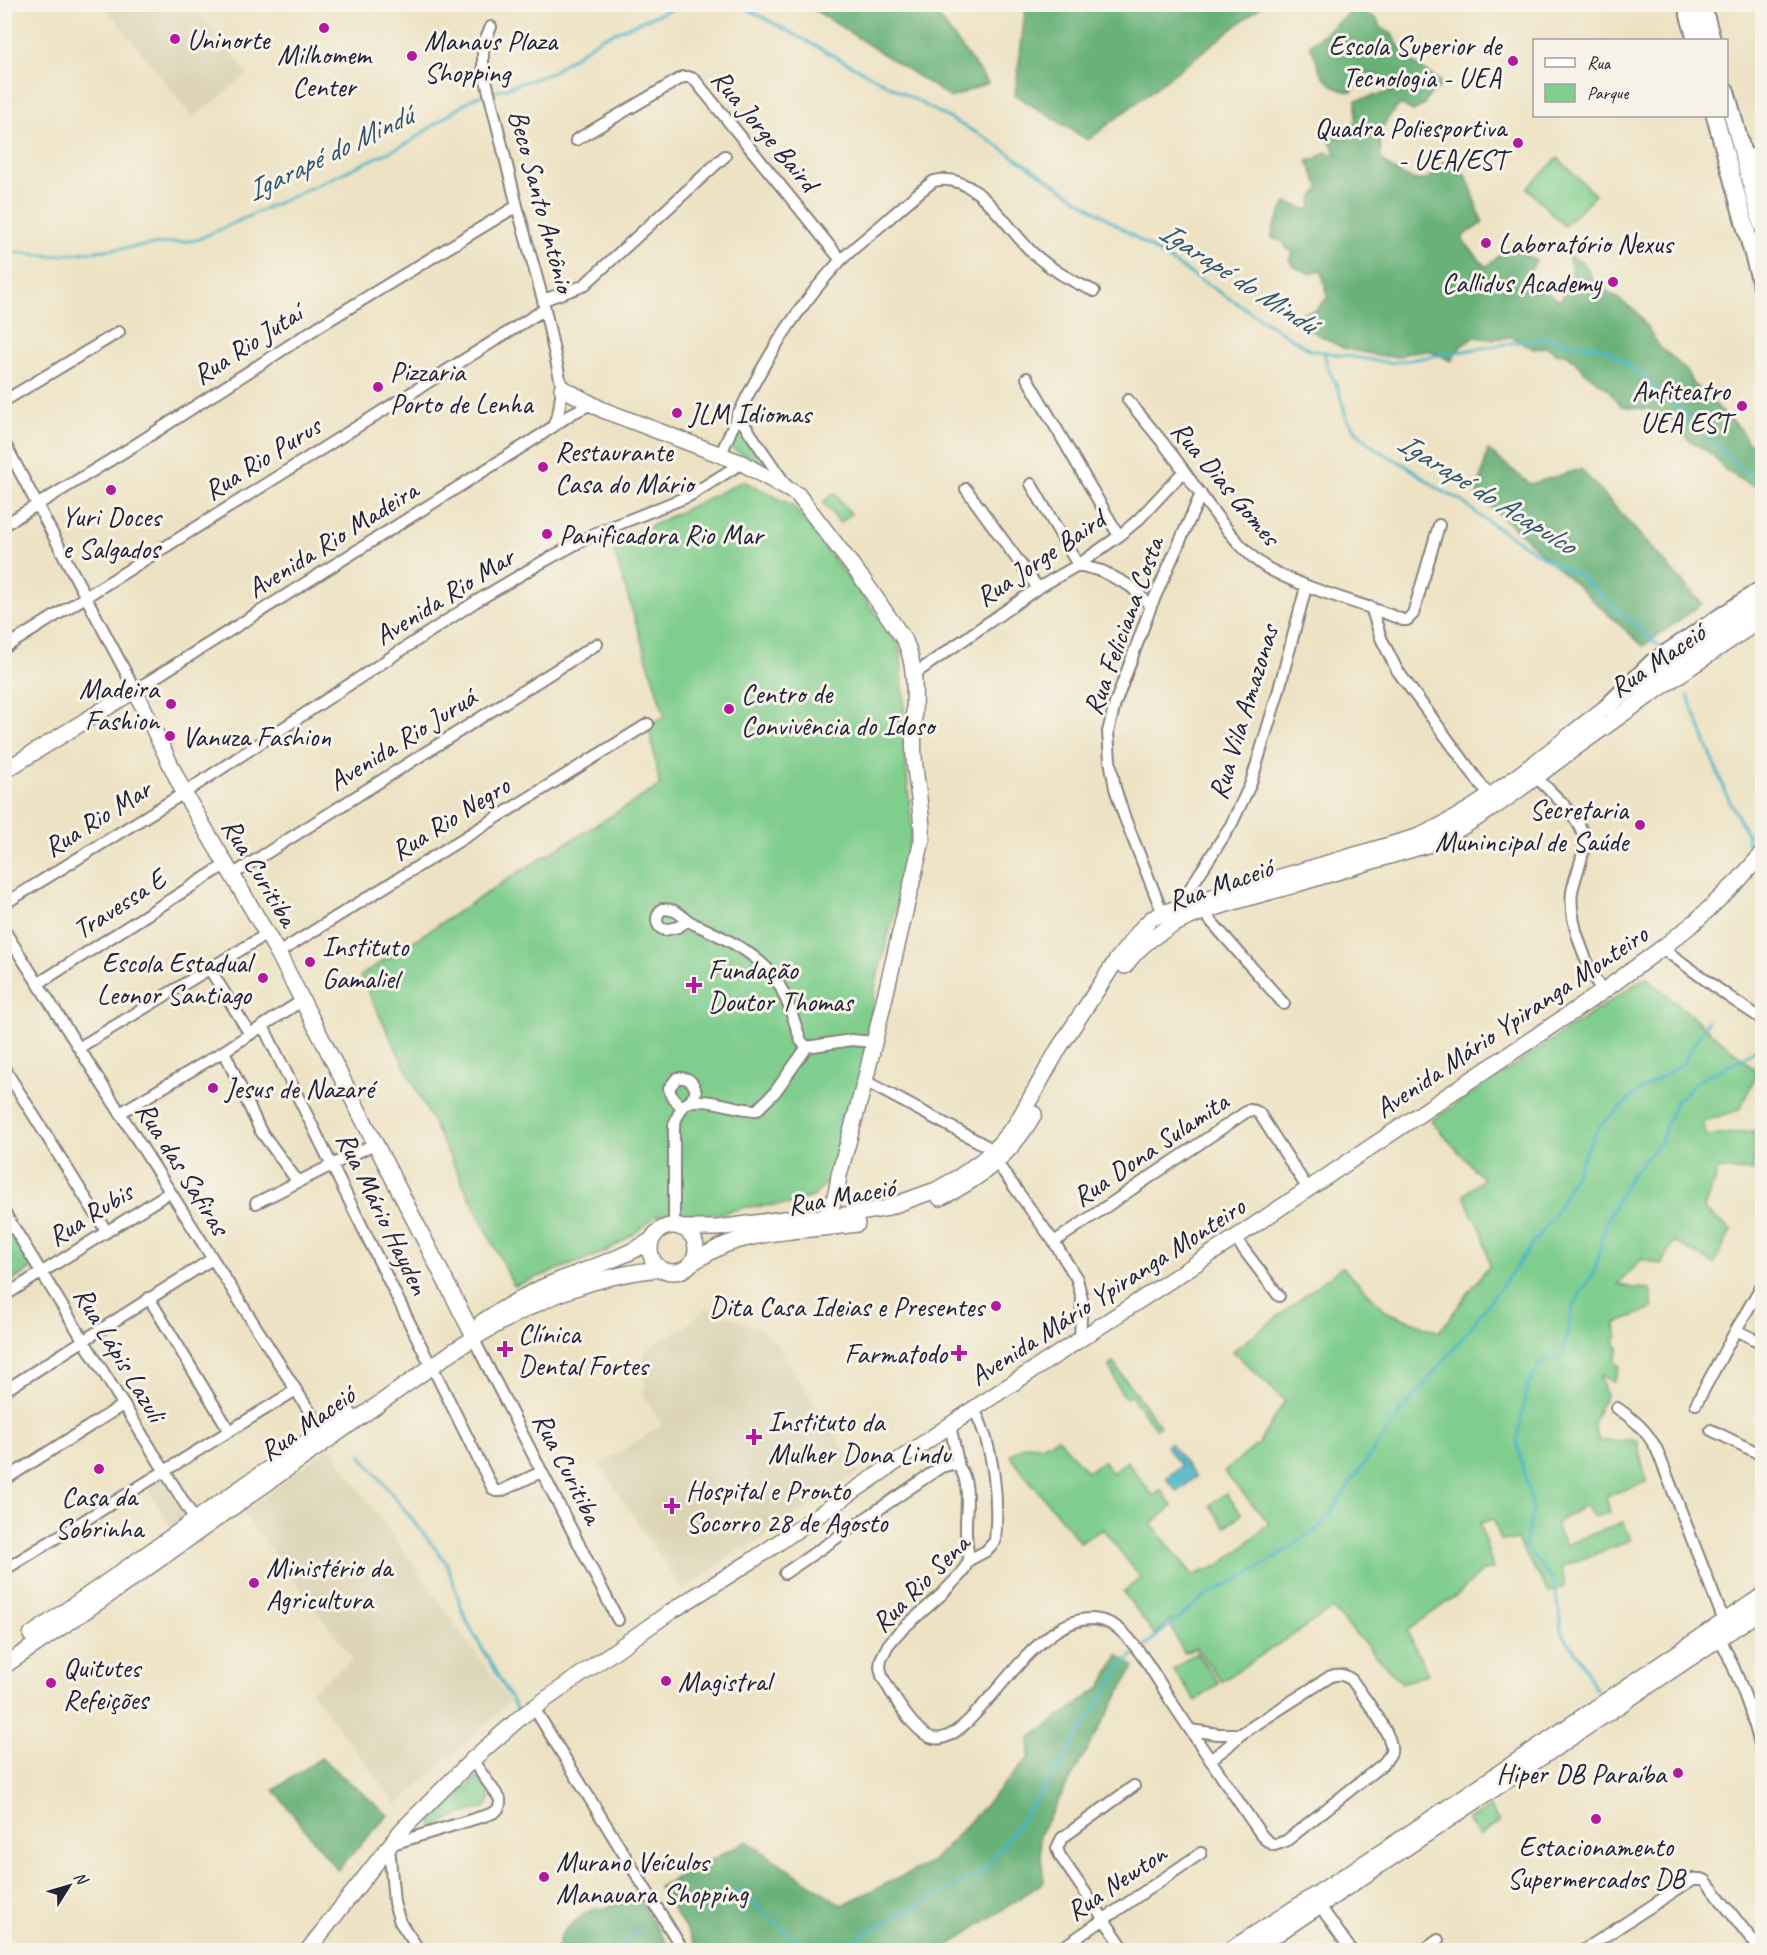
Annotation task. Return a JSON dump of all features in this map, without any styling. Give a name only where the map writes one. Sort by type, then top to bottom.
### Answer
[{"type":"main road","points":[[1686,4],[1696,39]]},
{"type":"main road","points":[[1702,4],[1712,39]]},
{"type":"main road","points":[[1728,99],[1762,225]]},
{"type":"main road","points":[[1715,117],[1762,287]]},
{"type":"main road","points":[[562,388],[591,404],[742,463],[798,495],[864,581],[905,641],[912,660],[914,759],[921,804],[922,840],[865,1081],[839,1175],[837,1191],[831,1209],[825,1216],[809,1224]]},
{"type":"main road","points":[[1607,707],[1653,662],[1762,589]]},
{"type":"main road","name":"Rua Maceió","points":[[825,1216],[883,1209],[936,1190],[996,1156],[1059,1048],[1116,961],[1152,919],[1171,910],[1417,837],[1465,814],[1607,707],[1762,606]]},
{"type":"main road","name":"Rua Maceió","points":[[677,1227],[718,1228],[753,1222],[809,1224],[884,1219],[964,1186],[1019,1138],[1074,1043],[1140,948],[1167,929],[1203,912],[1430,844],[1469,824],[1661,686],[1762,620]]},
{"type":"main road","points":[[4,771],[135,690]]},
{"type":"main road","name":"Rua Curitiba","points":[[135,690],[184,793],[278,952],[472,1334]]},
{"type":"main road","name":"Avenida Mário Ypiranga Monteiro","points":[[308,1950],[389,1845],[472,1760],[510,1726],[670,1612],[758,1557],[950,1425],[1235,1238],[1602,992],[1695,922],[1762,854]]},
{"type":"main road","points":[[809,1224],[839,1175]]},
{"type":"main road","points":[[837,1191],[840,1201],[850,1214]]},
{"type":"main road","name":"Rua Maceió","points":[[690,1264],[730,1243],[809,1224]]},
{"type":"main road","points":[[677,1227],[692,1237],[695,1244],[694,1258],[680,1271],[668,1271],[656,1264],[651,1257],[650,1248],[652,1240],[661,1230],[677,1227]]},
{"type":"main road","name":"Rua Maceió","points":[[4,1653],[322,1431],[472,1334],[491,1327],[528,1301],[652,1240]]},
{"type":"main road","name":"Rua Maceió","points":[[547,1292],[628,1272],[662,1269]]},
{"type":"main road","name":"Rua Maceió","points":[[4,1666],[116,1590],[429,1362]]},
{"type":"main road","points":[[1230,1950],[1392,1845],[1762,1596]]},
{"type":"main road","points":[[1253,1950],[1762,1610]]},
{"type":"street","name":"Beco Santo Antônio","points":[[491,27],[483,45],[483,68],[544,304],[562,388]]},
{"type":"street","name":"Rua Jorge Baird","points":[[576,140],[683,77],[694,79],[841,260]]},
{"type":"street","points":[[1744,155],[1762,153]]},
{"type":"street","name":"Rua Rio Purus","points":[[4,648],[86,598],[544,304],[583,286],[725,156]]},
{"type":"street","points":[[721,454],[737,414],[775,344],[794,317],[841,260],[934,181],[944,178],[964,184],[981,196],[1035,256],[1055,271],[1094,291]]},
{"type":"street","name":"Rua Rio Jutaí","points":[[4,525],[141,441],[321,325],[517,206]]},
{"type":"street","points":[[4,401],[119,332]]},
{"type":"street","points":[[1027,378],[1119,537]]},
{"type":"street","points":[[553,427],[559,410],[562,388]]},
{"type":"street","name":"Rua Dias Gomes","points":[[1128,399],[1200,494],[1257,562],[1306,587],[1407,620],[1413,614],[1438,525]]},
{"type":"street","name":"Avenida Rio Madeira","points":[[135,690],[576,411],[591,404]]},
{"type":"street","points":[[737,414],[788,488]]},
{"type":"street","name":"Rua Curitiba","points":[[4,442],[135,690]]},
{"type":"street","name":"Avenida Rio Mar","points":[[184,793],[475,602],[539,564],[594,534],[689,496],[742,463]]},
{"type":"street","name":"Rua Jorge Baird","points":[[914,675],[1038,588],[1078,565],[1119,537],[1184,471]]},
{"type":"street","points":[[1031,484],[1078,565],[1102,571],[1130,586],[1151,606]]},
{"type":"street","points":[[966,489],[1038,588]]},
{"type":"street","name":"Rua Feliciana Costa","points":[[1167,929],[1171,910],[1124,816],[1115,788],[1108,732],[1115,704],[1151,606],[1200,494]]},
{"type":"street","name":"Rua Vila Amazonas","points":[[1171,910],[1231,825],[1251,783],[1306,587]]},
{"type":"street","points":[[1371,607],[1381,638],[1398,670],[1490,796]]},
{"type":"street","name":"Avenida Rio Juruá","points":[[229,870],[597,644]]},
{"type":"street","name":"Rua Rio Negro","points":[[278,952],[648,724]]},
{"type":"street","points":[[1536,777],[1566,808],[1581,829],[1584,839],[1572,892],[1572,909],[1575,927],[1592,973],[1602,992]]},
{"type":"street","name":"Rua Rio Mar","points":[[4,904],[184,793]]},
{"type":"street","name":"Travessa E","points":[[39,983],[229,870]]},
{"type":"street","points":[[1203,912],[1284,1004]]},
{"type":"street","points":[[687,921],[710,931],[763,963],[778,982],[801,1041],[807,1047]]},
{"type":"street","name":"Rua das Safiras","points":[[4,930],[322,1431]]},
{"type":"street","points":[[80,1047],[267,934]]},
{"type":"street","points":[[1662,948],[1762,1019]]},
{"type":"street","points":[[209,968],[250,1034]]},
{"type":"street","points":[[120,1113],[224,1051],[303,1000]]},
{"type":"street","name":"Rua Mário Hayden","points":[[263,1026],[493,1489],[498,1492],[541,1472]]},
{"type":"street","points":[[677,1227],[674,1125],[685,1105],[696,1101],[758,1110],[775,1092],[807,1047],[851,1040],[874,1042]]},
{"type":"street","points":[[224,1051],[260,1130],[298,1182]]},
{"type":"street","points":[[4,1068],[107,1232]]},
{"type":"street","points":[[865,1081],[996,1156],[1077,1280],[1082,1299],[1080,1338]]},
{"type":"street","name":"Rua Dona Sulamita","points":[[1054,1242],[1249,1110],[1259,1113],[1308,1189]]},
{"type":"street","points":[[256,1203],[376,1143]]},
{"type":"street","name":"Rua Rubis","points":[[4,1296],[170,1192]]},
{"type":"street","name":"Rua Lápis Lazuli","points":[[4,1212],[195,1520]]},
{"type":"street","points":[[1235,1238],[1279,1296]]},
{"type":"street","points":[[4,1391],[212,1259]]},
{"type":"street","points":[[1696,1404],[1762,1285]]},
{"type":"street","points":[[149,1298],[229,1430]]},
{"type":"street","points":[[1736,1329],[1762,1342]]},
{"type":"street","name":"Rua Curitiba","points":[[472,1334],[618,1620]]},
{"type":"street","points":[[4,1570],[296,1390]]},
{"type":"street","points":[[4,1479],[123,1405]]},
{"type":"street","points":[[1617,1408],[1636,1420],[1657,1450],[1724,1621]]},
{"type":"street","name":"Rua Rio Sena","points":[[974,1409],[983,1426],[994,1478],[995,1541],[989,1548],[969,1560],[962,1574],[888,1645],[880,1667],[886,1683],[912,1722],[926,1735],[940,1739],[964,1724],[1025,1657],[1063,1625],[1086,1618],[1116,1626],[1131,1642],[1190,1730]]},
{"type":"street","points":[[950,1425],[966,1491],[966,1533],[969,1560]]},
{"type":"street","points":[[1711,1430],[1762,1455]]},
{"type":"street","points":[[785,1573],[941,1467],[953,1464],[959,1467]]},
{"type":"street","points":[[1720,1638],[1737,1672],[1756,1727],[1762,1753]]},
{"type":"street","points":[[1190,1730],[1210,1760],[1260,1833],[1274,1845],[1286,1841],[1383,1764],[1391,1752],[1391,1744],[1387,1733],[1352,1680],[1343,1675],[1331,1676],[1240,1734],[1210,1760]]},
{"type":"street","points":[[534,1708],[683,1950]]},
{"type":"street","points":[[1190,1730],[1240,1734]]},
{"type":"street","points":[[418,1950],[400,1923],[394,1902],[389,1845],[492,1814],[498,1810],[501,1805],[500,1799],[472,1760]]},
{"type":"street","points":[[1125,1950],[1058,1852],[1057,1845],[1062,1838],[1134,1786]]},
{"type":"street","name":"Rua Newton","points":[[1059,1950],[1201,1853]]},
{"type":"street","points":[[1584,1950],[1693,1879],[1706,1881],[1760,1950]]},
{"type":"street","points":[[1320,1906],[1350,1950]]},
{"type":"street","points":[[1424,1950],[1438,1940]]},
{"type":"shaded area","name":"Uninorte","points":[[104,5],[192,5],[248,74],[193,118]]},
{"type":"shaded area","name":"Instituto da Mulher Dona Lindu","points":[[705,1308],[760,1328],[773,1339],[859,1472],[746,1549],[744,1547],[682,1591],[600,1465],[662,1425],[643,1393],[645,1385],[642,1360],[645,1352],[654,1344],[686,1327]]},
{"type":"shaded area","points":[[330,1447],[510,1702],[397,1805],[311,1691],[353,1659],[243,1513]]},
{"type":"shaded area","points":[[162,1478],[185,1516],[171,1527],[147,1488]]},
{"type":"green space","points":[[1117,4],[1263,5],[1088,140],[1015,95],[1026,5],[1090,5],[1113,8]]},
{"type":"green space","points":[[807,5],[930,5],[988,83],[951,98]]},
{"type":"green space","points":[[1355,8],[1377,19],[1380,27],[1392,34],[1398,45],[1415,64],[1440,81],[1440,87],[1428,97],[1423,106],[1413,111],[1401,104],[1389,117],[1382,128],[1381,159],[1403,175],[1417,180],[1429,177],[1439,166],[1450,159],[1458,166],[1468,181],[1483,223],[1464,235],[1463,240],[1486,267],[1511,246],[1536,261],[1523,288],[1535,292],[1541,289],[1560,301],[1571,279],[1568,254],[1586,265],[1593,281],[1637,312],[1661,349],[1688,373],[1692,383],[1741,430],[1748,443],[1762,443],[1762,486],[1758,487],[1743,481],[1725,470],[1713,455],[1689,440],[1670,420],[1653,410],[1621,406],[1608,389],[1586,373],[1568,355],[1556,353],[1547,347],[1534,349],[1512,337],[1489,339],[1475,337],[1461,346],[1451,361],[1432,351],[1408,352],[1399,357],[1379,356],[1343,348],[1297,320],[1302,313],[1316,310],[1328,297],[1321,269],[1310,274],[1296,268],[1289,260],[1293,252],[1287,249],[1283,242],[1272,238],[1273,228],[1286,203],[1310,210],[1313,197],[1320,188],[1307,161],[1316,159],[1325,152],[1337,155],[1328,138],[1339,124],[1350,126],[1356,121],[1356,100],[1391,92],[1379,75],[1363,73],[1352,92],[1347,92],[1328,81],[1319,67],[1310,45]]},
{"type":"green space","points":[[1558,158],[1595,195],[1564,226],[1527,188]]},
{"type":"green space","points":[[739,425],[766,460],[763,464],[730,448]]},
{"type":"green space","points":[[1488,450],[1530,484],[1581,469],[1702,604],[1643,646],[1477,494]]},
{"type":"green space","points":[[743,481],[792,505],[881,620],[900,649],[904,696],[905,756],[912,830],[898,900],[877,978],[859,1095],[834,1174],[814,1196],[791,1204],[746,1207],[718,1214],[657,1215],[634,1234],[605,1252],[514,1286],[360,976],[516,874],[660,786],[648,724],[665,717],[612,545]]},
{"type":"green space","points":[[834,493],[851,514],[840,523],[823,502]]},
{"type":"green space","points":[[1646,977],[1758,1072],[1739,1110],[1704,1121],[1706,1136],[1754,1131],[1753,1171],[1718,1169],[1704,1209],[1731,1231],[1714,1264],[1674,1241],[1661,1265],[1642,1259],[1618,1284],[1650,1289],[1653,1308],[1616,1323],[1617,1335],[1614,1342],[1619,1348],[1614,1362],[1620,1366],[1613,1382],[1600,1375],[1606,1395],[1593,1423],[1599,1441],[1637,1440],[1646,1482],[1606,1496],[1610,1513],[1594,1517],[1585,1505],[1555,1524],[1565,1545],[1623,1522],[1631,1540],[1563,1566],[1564,1586],[1549,1593],[1517,1540],[1501,1540],[1493,1519],[1480,1523],[1493,1569],[1481,1572],[1461,1592],[1407,1631],[1428,1674],[1402,1683],[1332,1609],[1222,1681],[1196,1648],[1184,1653],[1173,1632],[1171,1620],[1155,1635],[1123,1592],[1141,1578],[1103,1529],[1080,1542],[1010,1455],[1025,1445],[1042,1446],[1058,1438],[1087,1472],[1103,1461],[1112,1473],[1127,1461],[1153,1496],[1161,1490],[1173,1506],[1151,1524],[1193,1575],[1216,1567],[1241,1549],[1269,1523],[1224,1472],[1258,1444],[1285,1401],[1233,1351],[1342,1267],[1387,1312],[1439,1332],[1490,1264],[1482,1231],[1464,1195],[1483,1179],[1431,1121]]},
{"type":"green space","points":[[4,1216],[36,1266],[5,1285],[4,1285]]},
{"type":"green space","points":[[1113,1363],[1160,1426],[1156,1429],[1130,1395],[1126,1398],[1119,1389],[1109,1366]]},
{"type":"green space","points":[[1226,1493],[1242,1514],[1225,1527],[1210,1505]]},
{"type":"green space","points":[[1196,1652],[1219,1683],[1196,1701],[1173,1670]]},
{"type":"green space","points":[[1118,1655],[1134,1667],[1039,1835],[1044,1882],[942,1950],[699,1950],[659,1887],[747,1841],[842,1905],[932,1862],[1029,1758],[1030,1738],[1101,1687]]},
{"type":"green space","points":[[321,1758],[388,1815],[337,1870],[274,1790]]},
{"type":"green space","points":[[477,1777],[489,1794],[490,1798],[486,1807],[456,1816],[436,1826],[432,1825],[432,1820]]},
{"type":"green space","points":[[1489,1806],[1499,1822],[1479,1836],[1468,1821]]},
{"type":"green space","points":[[638,1898],[671,1950],[556,1950],[560,1937],[567,1928],[584,1914],[618,1902]]},
{"type":"water","points":[[1170,1443],[1196,1477],[1177,1492],[1166,1478],[1181,1466],[1166,1446]]},
{"type":"waterway","name":"Igarapé do Mindú","points":[[493,92],[549,74],[601,38],[683,4]]},
{"type":"waterway","name":"Igarapé do Mindú","points":[[738,4],[986,138],[1310,350],[1391,363],[1542,338],[1605,348],[1665,394],[1745,474],[1762,473]]},
{"type":"waterway","name":"Igarapé do Mindú","points":[[4,251],[52,256],[197,240],[408,143],[473,98],[486,94]]},
{"type":"waterway","name":"Igarapé do Acapulco","points":[[1324,352],[1347,419],[1357,432],[1376,449],[1407,466],[1440,490],[1462,501],[1481,517],[1556,565],[1577,574],[1660,647]]},
{"type":"waterway","name":"Igarapé do Acapulco","points":[[1688,696],[1727,796],[1747,834],[1748,850]]},
{"type":"waterway","points":[[1141,1649],[1203,1598],[1267,1563],[1320,1527],[1400,1413],[1460,1341],[1554,1216],[1597,1129],[1636,1093],[1682,1064],[1708,1021]]},
{"type":"waterway","name":"Igarapé do Acapulco","points":[[1596,1689],[1578,1655],[1562,1633],[1553,1581],[1525,1545],[1533,1510],[1517,1443],[1526,1392],[1539,1365],[1563,1354],[1572,1308],[1595,1270],[1606,1222],[1629,1178],[1660,1142],[1675,1102],[1699,1080],[1739,1061],[1762,1045]]},
{"type":"waterway","points":[[361,1455],[446,1562],[466,1620],[519,1713]]},
{"type":"waterway","points":[[837,1950],[983,1872],[1053,1776],[1123,1664],[1136,1653]]},
{"type":"waterway","points":[[704,1897],[740,1891],[788,1934],[815,1950]]},
{"type":"waterway","points":[[617,1950],[640,1928]]},
{"type":"place","name":"Milhomem Center","points":[[324,28]]},
{"type":"place","name":"Uninorte","points":[[175,39]]},
{"type":"place","name":"Manaus Plaza Shopping","points":[[412,56]]},
{"type":"place","name":"Escola Superior de Tecnologia - UEA","points":[[1513,61]]},
{"type":"place","name":"Quadra Poliesportiva - UEA/EST","points":[[1518,143]]},
{"type":"place","name":"Laboratório Nexus","points":[[1486,243]]},
{"type":"place","name":"Callidus Academy","points":[[1613,282]]},
{"type":"place","name":"Pizzaria Porto de Lenha","points":[[378,387]]},
{"type":"place","name":"Anfiteatro UEA EST","points":[[1742,406]]},
{"type":"place","name":"JLM Idiomas","points":[[677,413]]},
{"type":"place","name":"Restaurante Casa do Mário","points":[[543,467]]},
{"type":"place","name":"Yuri Doces e Salgados","points":[[111,490]]},
{"type":"place","name":"Panificadora Rio Mar","points":[[547,534]]},
{"type":"place","name":"Madeira Fashion","points":[[171,704]]},
{"type":"place","name":"Centro de Convivência do Idoso","points":[[729,709]]},
{"type":"place","name":"Vanuza Fashion","points":[[170,736]]},
{"type":"place","name":"Secretaria Munincipal de Saúde","points":[[1640,825]]},
{"type":"place","name":"Instituto Gamaliel","points":[[310,962]]},
{"type":"place","name":"Escola Estadual Leonor Santiago","points":[[263,978]]},
{"type":"place","name":"Fundação Doutor Thomas","points":[[694,985]]},
{"type":"place","name":"Jesus de Nazaré","points":[[213,1088]]},
{"type":"place","name":"Dita Casa Ideias e Presentes","points":[[996,1306]]},
{"type":"place","name":"Clínica Dental Fortes","points":[[505,1349]]},
{"type":"place","name":"Farmatodo","points":[[959,1353]]},
{"type":"place","name":"Instituto da Mulher Dona Lindu","points":[[754,1437]]},
{"type":"place","name":"Casa da Sobrinha","points":[[99,1469]]},
{"type":"place","name":"Hospital e Pronto Socorro 28 de Agosto","points":[[672,1506]]},
{"type":"place","name":"Ministério da Agricultura","points":[[254,1583]]},
{"type":"place","name":"Magistral","points":[[666,1681]]},
{"type":"place","name":"Quitutes Refeições","points":[[51,1683]]},
{"type":"place","name":"Hiper DB Paraíba","points":[[1678,1773]]},
{"type":"place","name":"Estacionamento Supermercados DB","points":[[1596,1819]]},
{"type":"place","name":"Murano Veículos Manauara Shopping","points":[[544,1877]]}]
